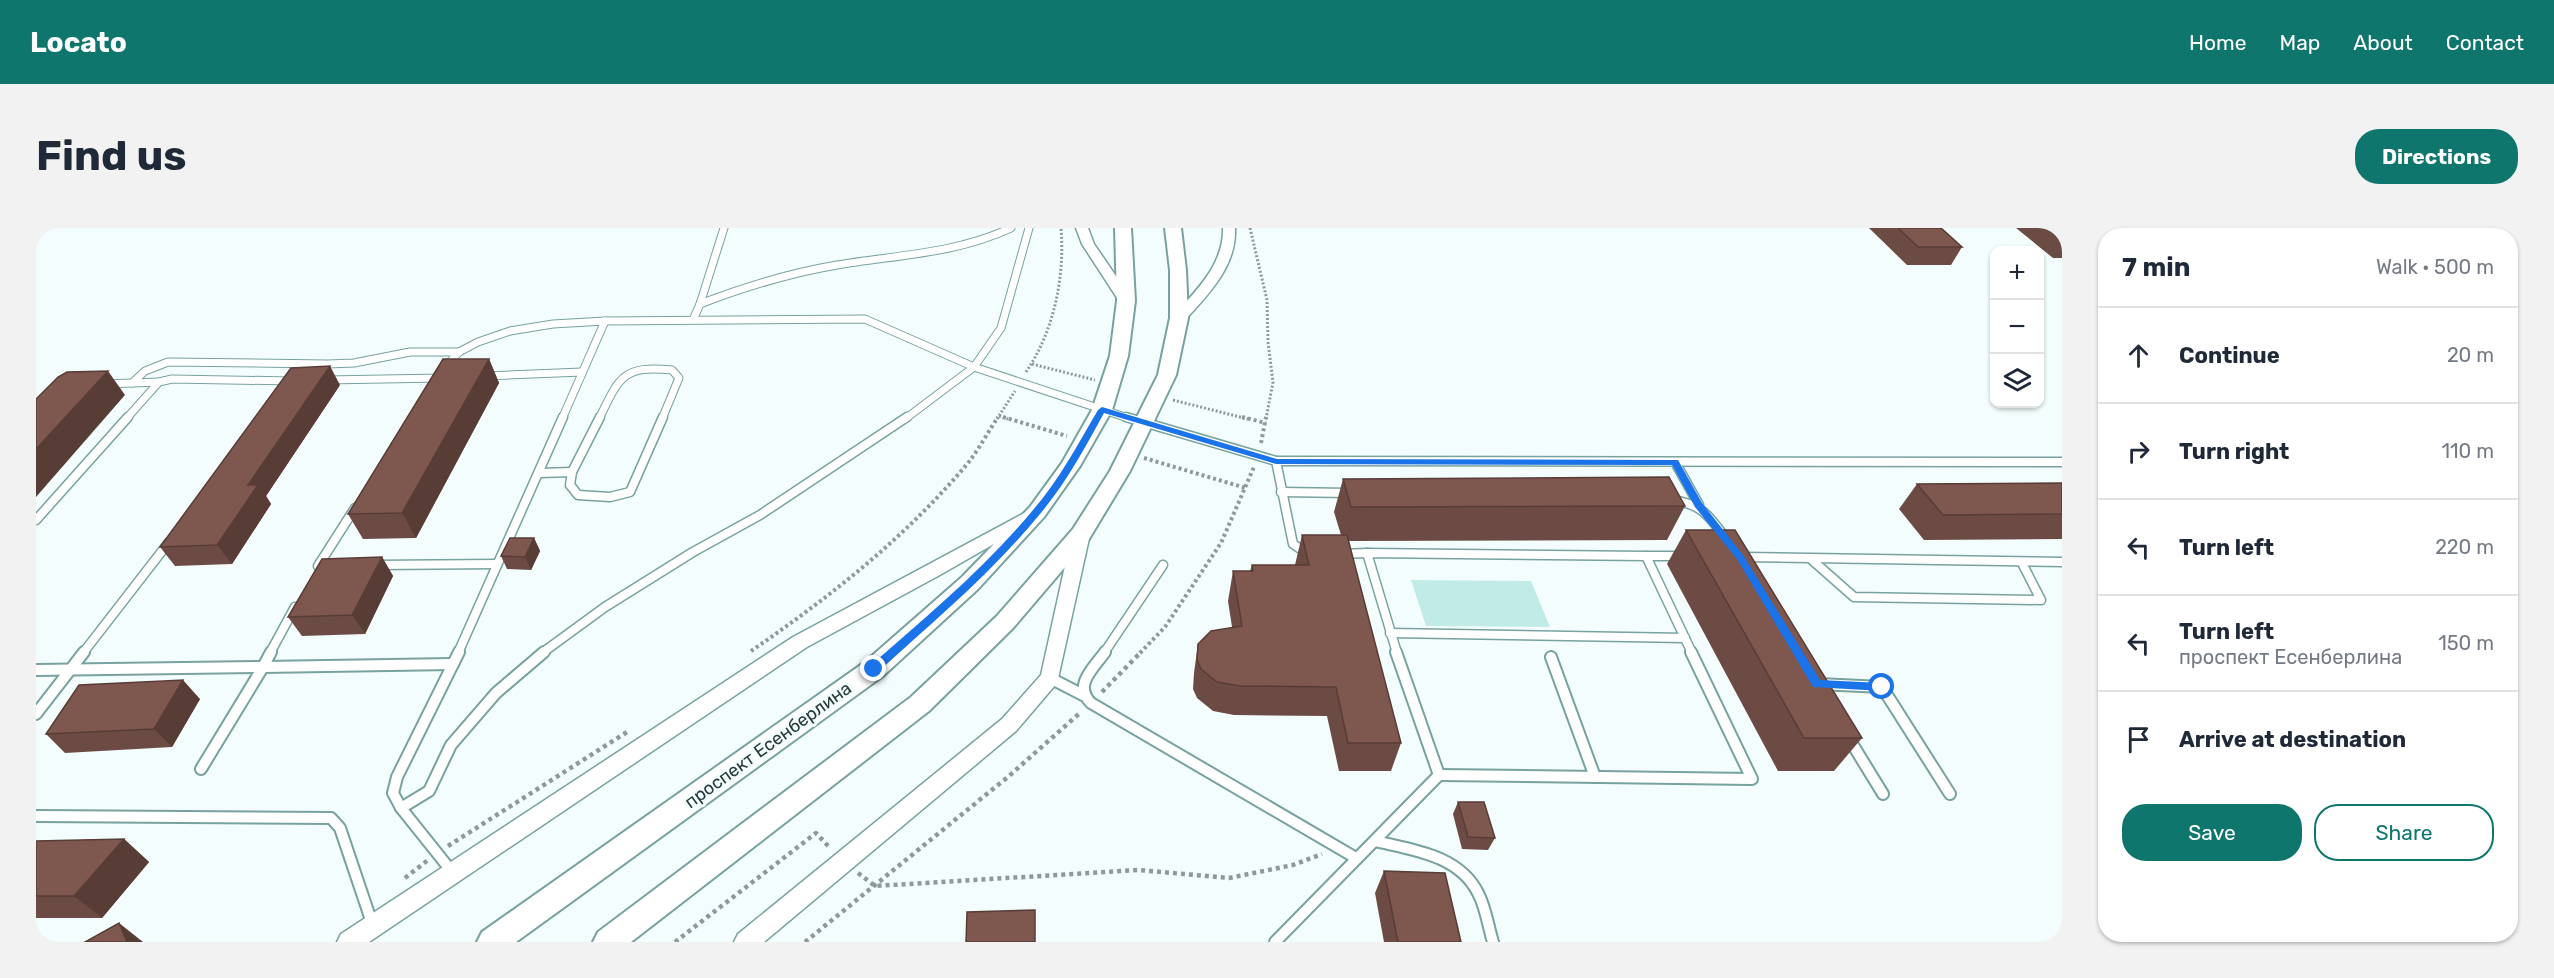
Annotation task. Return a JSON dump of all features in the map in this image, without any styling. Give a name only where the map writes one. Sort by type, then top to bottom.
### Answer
[{"type":"street","points":[[1082,228],[1088,244],[1126,301]]},
{"type":"street","name":"проспект Есенберлина","points":[[492,942],[874,669],[970,583],[1037,512],[1070,466],[1102,410],[1119,356],[1126,301],[1123,228]]},
{"type":"street","points":[[608,942],[920,704],[1005,622],[1081,534],[1129,454],[1167,375],[1179,318],[1178,270],[1173,228]]},
{"type":"street","points":[[1179,318],[1203,292],[1227,254],[1229,228]]},
{"type":"street","points":[[349,942],[800,642],[932,572],[1037,512]]},
{"type":"street","points":[[746,942],[1010,725],[1050,678],[1081,534]]},
{"type":"lane","points":[[693,320],[724,228]]},
{"type":"lane","points":[[700,304],[734,290],[779,277],[836,265],[955,247],[991,239],[1011,228]]},
{"type":"lane","points":[[401,807],[429,791],[451,745],[496,693],[549,647],[664,570],[760,515],[902,421],[974,367],[1001,328],[1029,228]]},
{"type":"lane","points":[[132,383],[146,371],[168,363],[194,361],[354,363],[410,352],[459,352],[510,331],[553,324],[605,321],[865,319],[881,325],[900,337],[974,367],[1102,410],[1276,461],[2062,462]]},
{"type":"lane","points":[[454,874],[401,807],[393,793],[397,777],[453,664],[605,321]]},
{"type":"lane","points":[[431,388],[459,352]]},
{"type":"lane","points":[[652,368],[672,370],[679,378],[638,480],[630,492],[610,497],[578,495],[570,485],[572,472],[618,381],[628,374],[652,368]]},
{"type":"lane","points":[[471,377],[582,372]]},
{"type":"lane","points":[[315,381],[449,378]]},
{"type":"lane","points":[[94,386],[159,382],[172,379],[304,381]]},
{"type":"lane","points":[[286,390],[293,381]]},
{"type":"lane","points":[[36,520],[159,382]]},
{"type":"lane","points":[[1276,461],[1293,544],[1309,555],[1321,554]]},
{"type":"lane","points":[[1674,462],[1698,505],[1746,567]]},
{"type":"lane","points":[[539,473],[572,472]]},
{"type":"lane","points":[[1281,492],[1364,494]]},
{"type":"lane","points":[[312,576],[362,496]]},
{"type":"lane","points":[[1664,500],[1688,500],[1698,505]]},
{"type":"lane","points":[[36,714],[178,530]]},
{"type":"lane","points":[[1367,553],[1390,633],[1438,775]]},
{"type":"lane","points":[[1332,554],[1693,557]]},
{"type":"lane","points":[[1275,942],[1438,775],[1752,779],[1646,556]]},
{"type":"lane","points":[[1728,557],[2062,562]]},
{"type":"lane","points":[[1812,560],[1854,597],[2041,600],[2022,563]]},
{"type":"lane","points":[[365,565],[496,564]]},
{"type":"lane","points":[[1083,695],[1082,685],[1163,565]]},
{"type":"lane","points":[[318,566],[330,566]]},
{"type":"lane","points":[[201,769],[301,596]]},
{"type":"lane","points":[[1390,633],[1685,638]]},
{"type":"lane","points":[[1551,657],[1595,777]]},
{"type":"lane","points":[[36,670],[453,664]]},
{"type":"lane","points":[[1811,674],[1822,694]]},
{"type":"lane","points":[[1050,678],[1083,695],[1091,704],[1356,858]]},
{"type":"lane","points":[[1816,684],[1882,687],[1950,794]]},
{"type":"lane","points":[[1840,724],[1882,794]]},
{"type":"lane","points":[[36,816],[332,819],[340,828],[373,926]]},
{"type":"lane","points":[[1375,841],[1450,861],[1462,870],[1478,892],[1493,942]]},
{"type":"path","points":[[749,652],[817,606],[900,535],[969,462],[1043,346],[1060,278],[1063,239],[1061,228]]},
{"type":"path","points":[[1032,364],[1110,384]]},
{"type":"path","points":[[1158,396],[1266,423]]},
{"type":"path","points":[[999,416],[1084,441]]},
{"type":"path","points":[[1129,454],[1246,488]]},
{"type":"path","points":[[402,880],[437,853],[634,727]]},
{"type":"path","points":[[675,942],[816,833],[843,862]]},
{"type":"path","points":[[875,886],[1139,870],[1229,878],[1293,865],[1340,848]]},
{"type":"shaded area","points":[[1411,580],[1531,581],[1550,627],[1426,626]]},
{"type":"building","points":[[1898,228],[1941,228],[1962,247],[1918,247]]},
{"type":"building","points":[[443,359],[489,359],[402,513],[348,514]]},
{"type":"building","points":[[330,366],[248,485],[258,485],[217,545],[160,547],[291,368]]},
{"type":"building","points":[[108,371],[36,449],[36,399],[58,377],[67,372]]},
{"type":"building","points":[[1669,477],[1685,506],[1351,507],[1343,479]]},
{"type":"building","points":[[2062,483],[2062,514],[1943,515],[1917,484]]},
{"type":"building","points":[[1686,530],[1735,530],[1862,738],[1804,738]]},
{"type":"building","points":[[1302,535],[1347,535],[1401,743],[1348,743],[1336,687],[1240,686],[1217,682],[1201,669],[1197,660],[1198,644],[1211,631],[1242,626],[1233,571],[1253,571],[1252,565],[1309,565]]},
{"type":"building","points":[[510,538],[534,538],[525,557],[501,556]]},
{"type":"building","points":[[382,557],[352,615],[288,617],[322,559]]},
{"type":"building","points":[[183,680],[154,729],[46,734],[79,685]]},
{"type":"building","points":[[1458,802],[1484,802],[1495,838],[1468,837]]},
{"type":"building","points":[[124,839],[74,896],[36,896],[36,841]]},
{"type":"building","points":[[1384,871],[1445,873],[1461,942],[1398,942]]},
{"type":"building","points":[[1035,910],[1035,942],[966,942],[967,912]]},
{"type":"building","points":[[119,923],[127,942],[85,942]]},
{"type":"route","points":[[874,669],[970,583],[1037,512],[1070,466],[1102,410],[1276,461],[1674,462],[1698,505],[1705,510],[1740,557],[1816,684],[1882,687]]}]
